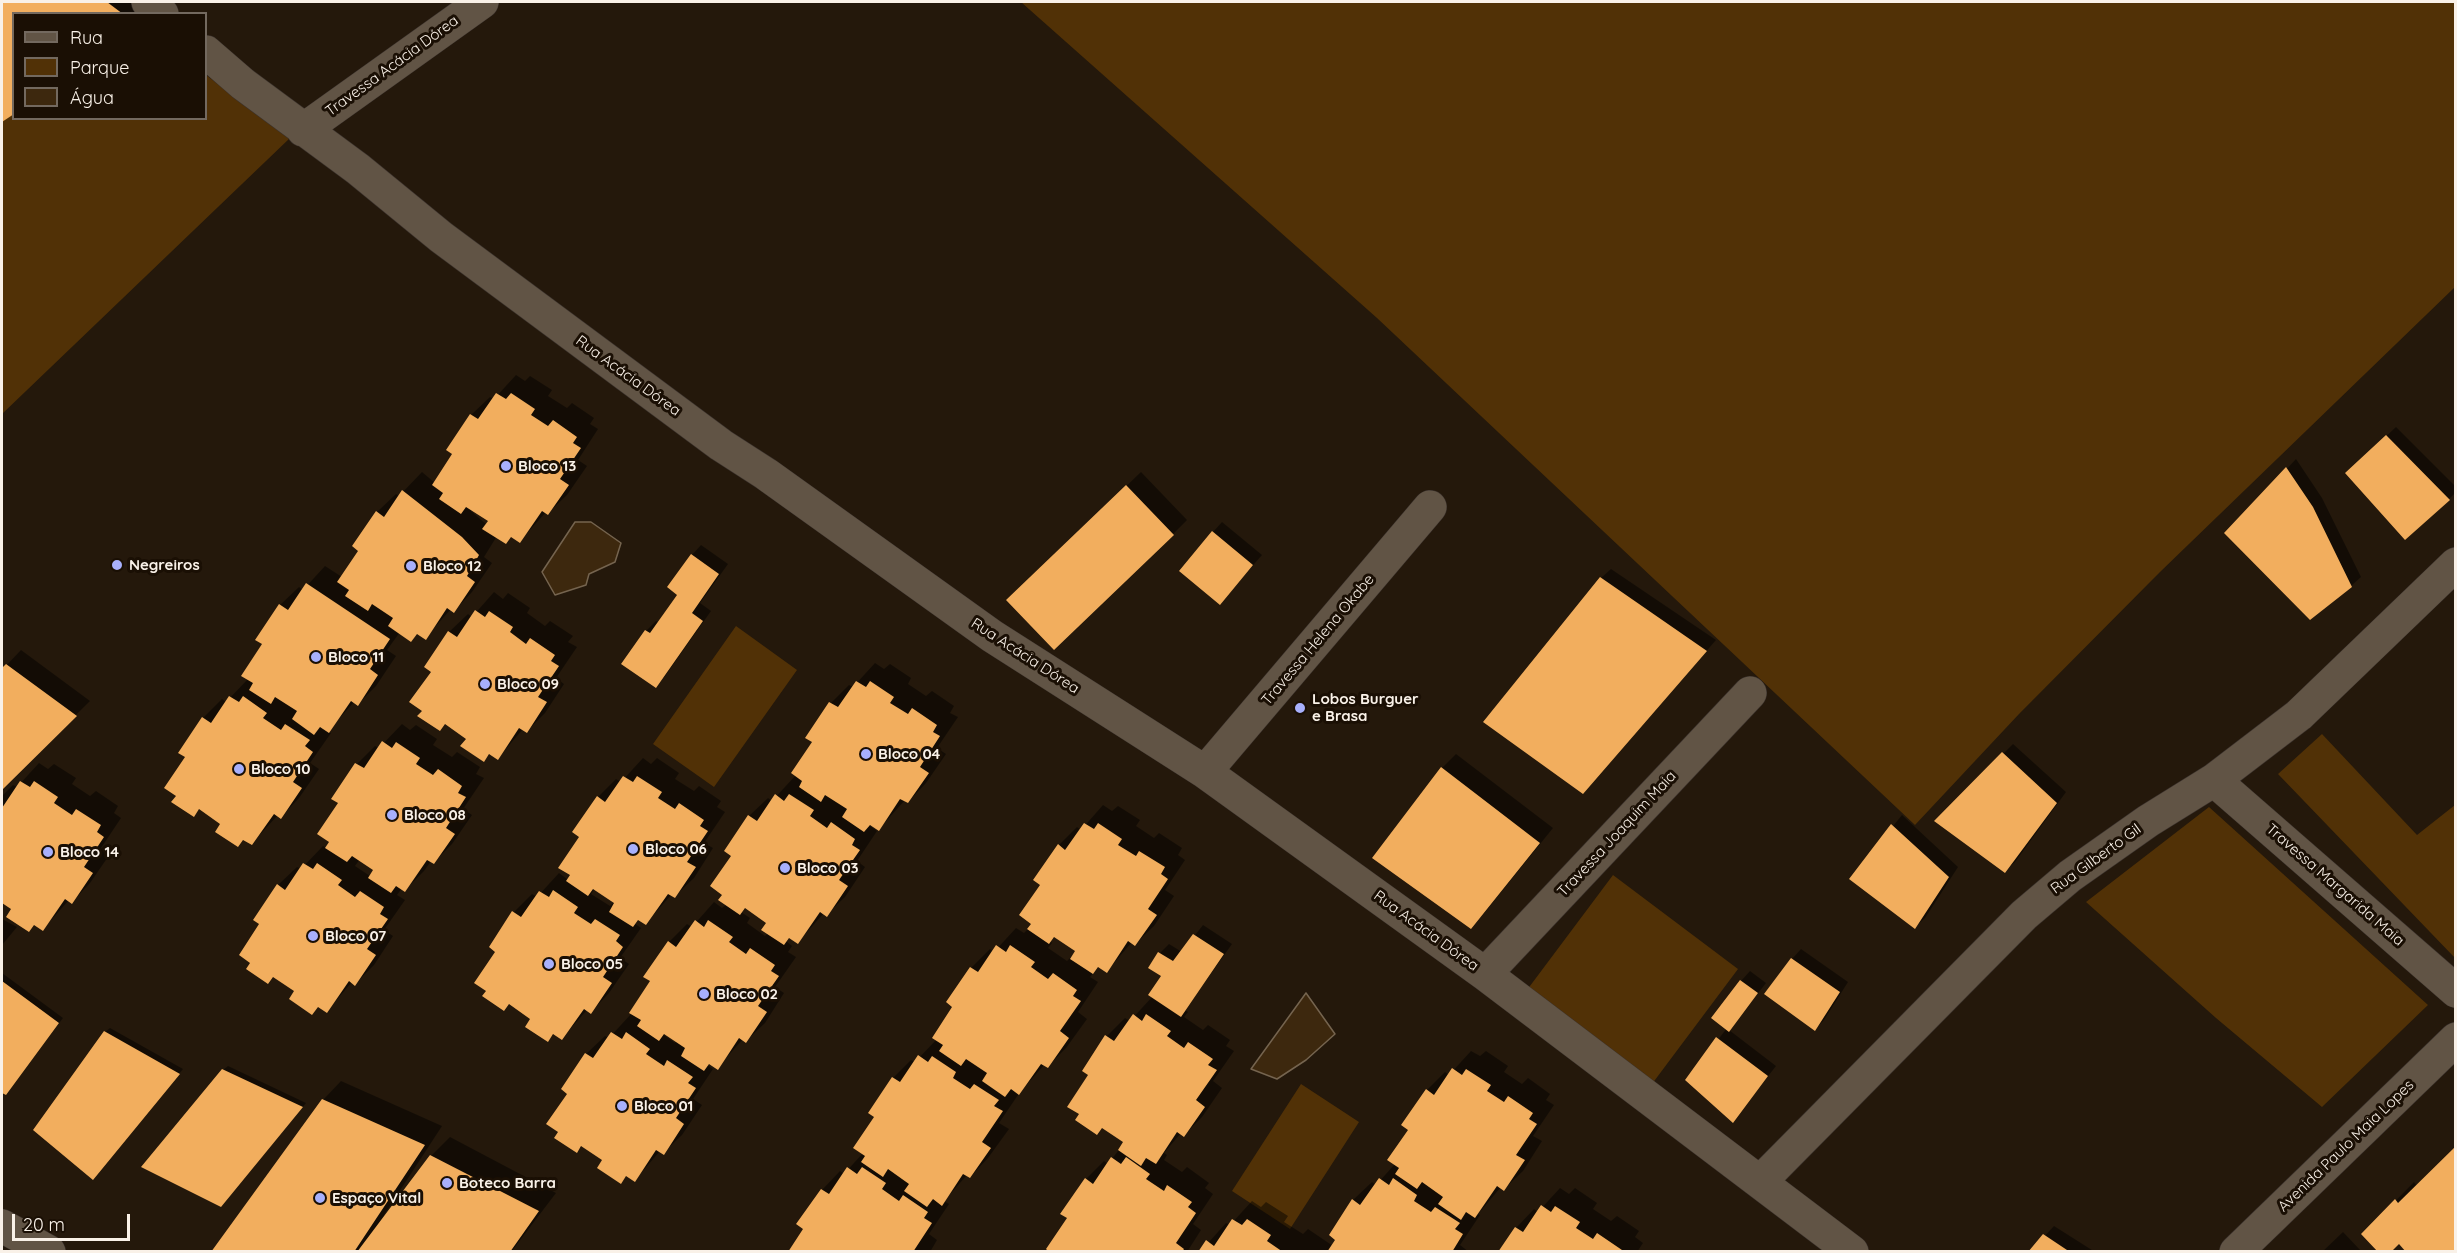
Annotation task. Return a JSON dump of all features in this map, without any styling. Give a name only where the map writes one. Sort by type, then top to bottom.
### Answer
[{"type":"street","points":[[148,2],[160,12]]},
{"type":"street","name":"Travessa Acácia Dórea","points":[[303,130],[482,2]]},
{"type":"street","name":"Rua Acácia Dórea","points":[[207,53],[243,84],[358,169],[441,237],[721,445],[766,474],[992,636],[1205,772],[1485,974],[1852,1251]]},
{"type":"street","name":"Travessa Helena Okabe","points":[[1205,772],[1430,507]]},
{"type":"street","name":"Rua Gilberto Gil","points":[[1760,1182],[2024,915],[2080,869],[2148,821],[2214,780],[2299,715],[2456,564]]},
{"type":"street","name":"Travessa Joaquim Maia","points":[[1485,974],[1750,693]]},
{"type":"street","name":"Travessa Margarida Maia","points":[[2214,780],[2456,991]]},
{"type":"street","name":"Avenida Paulo Maia Lopes","points":[[2236,1251],[2456,1040]]},
{"type":"street","points":[[2,1226],[49,1251]]},
{"type":"green space","points":[[1021,2],[2455,2],[2455,287],[2160,572],[2019,714],[1915,825],[1377,318]]},
{"type":"green space","points":[[207,76],[290,138],[2,414],[2,122],[12,115],[12,120],[207,120]]},
{"type":"green space","points":[[736,626],[797,670],[714,787],[653,744]]},
{"type":"green space","points":[[2322,734],[2417,835],[2455,805],[2455,958],[2278,774]]},
{"type":"green space","points":[[2209,807],[2428,1005],[2322,1107],[2216,1018],[2086,902]]},
{"type":"green space","points":[[1613,875],[1738,969],[1643,1096],[1518,1002]]},
{"type":"green space","points":[[1301,1084],[1359,1122],[1290,1229],[1232,1191]]},
{"type":"water","points":[[575,522],[591,522],[621,543],[615,562],[589,574],[586,585],[555,595],[542,572]]},
{"type":"water","points":[[1306,993],[1335,1034],[1306,1060],[1277,1079],[1251,1069]]},
{"type":"building","points":[[2,2],[107,2],[120,12],[12,12],[12,115],[2,122]]},
{"type":"building","name":"Bloco 13","points":[[496,393],[506,399],[511,393],[535,409],[531,415],[548,426],[553,420],[577,437],[573,443],[581,448],[560,479],[569,485],[548,515],[542,511],[520,543],[511,537],[506,544],[482,529],[488,521],[466,507],[461,514],[439,499],[443,493],[432,485],[452,454],[446,450],[470,414],[478,419]]},
{"type":"building","points":[[2386,435],[2450,500],[2405,540],[2345,473]]},
{"type":"building","points":[[2286,467],[2313,507],[2352,587],[2310,620],[2224,533]]},
{"type":"building","points":[[1126,485],[1174,535],[1054,650],[1006,600]]},
{"type":"building","name":"Bloco 12","points":[[402,490],[462,537],[479,555],[467,576],[475,582],[454,613],[447,608],[426,640],[417,634],[411,642],[388,626],[393,618],[372,604],[368,611],[345,596],[349,590],[337,582],[358,551],[352,546],[376,511],[384,517]]},
{"type":"building","points":[[1212,531],[1253,565],[1220,605],[1179,571]]},
{"type":"building","points":[[691,554],[719,574],[692,613],[703,621],[656,688],[621,664],[645,630],[650,633],[677,595],[667,587]]},
{"type":"building","points":[[1600,577],[1707,651],[1583,794],[1483,722]]},
{"type":"building","name":"Bloco 11","points":[[306,583],[390,639],[370,669],[378,675],[358,706],[351,701],[329,733],[320,727],[314,735],[292,719],[297,711],[275,697],[271,704],[249,690],[253,683],[241,676],[262,644],[255,640],[279,604],[288,610]]},
{"type":"building","name":"Bloco 09","points":[[475,610],[485,617],[489,611],[513,627],[510,632],[526,644],[530,638],[555,655],[551,661],[559,666],[538,697],[547,702],[527,733],[519,728],[498,760],[489,754],[484,762],[460,746],[466,739],[445,724],[440,731],[417,716],[422,711],[409,702],[431,672],[424,667],[448,631],[457,637]]},
{"type":"building","points":[[6,664],[77,716],[2,790],[2,668]]},
{"type":"building","name":"Bloco 04","points":[[856,681],[866,687],[870,681],[894,697],[890,703],[908,714],[912,708],[937,725],[933,732],[940,736],[920,767],[929,773],[908,803],[900,799],[879,831],[870,825],[864,832],[842,817],[847,809],[825,795],[821,802],[799,787],[802,781],[791,773],[812,742],[805,738],[829,702],[838,707]]},
{"type":"building","name":"Bloco 10","points":[[229,696],[239,702],[243,696],[267,713],[263,718],[281,730],[285,724],[310,740],[305,746],[313,752],[293,782],[302,788],[281,819],[274,814],[252,845],[243,840],[238,847],[215,832],[220,824],[199,809],[194,817],[171,802],[176,796],[164,788],[185,757],[178,753],[202,717],[211,723]]},
{"type":"building","name":"Bloco 08","points":[[382,741],[392,748],[396,742],[420,758],[416,764],[433,775],[438,769],[462,786],[458,793],[466,797],[446,828],[455,834],[434,864],[427,860],[405,892],[396,886],[391,893],[368,878],[373,870],[352,856],[347,862],[325,848],[329,842],[317,834],[338,803],[331,799],[355,763],[364,768]]},
{"type":"building","points":[[2002,752],[2057,803],[2005,873],[1934,821]]},
{"type":"building","points":[[1441,767],[1540,843],[1471,929],[1372,858]]},
{"type":"building","name":"Bloco 06","points":[[623,776],[633,782],[637,776],[662,792],[658,798],[675,809],[679,803],[704,820],[700,826],[708,831],[687,862],[696,867],[675,898],[668,894],[646,925],[638,920],[633,927],[609,912],[614,903],[593,889],[588,896],[566,881],[570,875],[558,868],[579,837],[572,832],[597,796],[605,802]]},
{"type":"building","name":"Bloco 14","points":[[20,781],[30,787],[34,781],[58,797],[54,803],[72,815],[76,809],[101,825],[97,832],[104,837],[84,867],[93,873],[72,904],[65,899],[43,931],[34,925],[29,932],[6,917],[11,909],[2,903],[2,808]]},
{"type":"building","name":"Bloco 03","points":[[775,794],[784,801],[789,794],[814,810],[810,816],[827,828],[831,822],[855,839],[852,845],[860,850],[839,880],[848,886],[827,917],[820,912],[798,944],[789,938],[784,945],[761,930],[766,923],[745,908],[740,915],[718,900],[722,895],[710,886],[731,856],[724,851],[748,815],[757,821]]},
{"type":"building","points":[[1084,823],[1094,829],[1098,823],[1122,839],[1118,845],[1136,856],[1139,851],[1165,867],[1161,874],[1168,879],[1148,909],[1157,915],[1135,946],[1128,941],[1107,973],[1098,967],[1093,974],[1070,959],[1075,951],[1054,937],[1049,944],[1027,929],[1031,924],[1019,915],[1040,885],[1033,880],[1058,844],[1065,850]]},
{"type":"building","points":[[1891,824],[1949,877],[1915,929],[1849,879]]},
{"type":"building","name":"Bloco 07","points":[[303,863],[313,869],[317,863],[342,880],[338,885],[355,897],[360,891],[384,907],[380,914],[388,919],[367,949],[376,955],[355,986],[349,981],[327,1013],[318,1007],[312,1015],[289,999],[294,991],[273,977],[268,984],[246,969],[250,963],[239,955],[259,924],[253,920],[277,884],[285,890]]},
{"type":"building","name":"Bloco 05","points":[[553,890],[578,907],[574,913],[591,924],[595,919],[620,935],[616,941],[623,947],[603,977],[612,983],[591,1014],[584,1009],[562,1040],[553,1034],[548,1042],[525,1027],[530,1019],[509,1004],[504,1011],[482,996],[486,991],[474,983],[495,952],[489,947],[512,911],[521,917],[539,891],[549,897]]},
{"type":"building","name":"Bloco 02","points":[[695,920],[704,927],[708,920],[733,937],[729,942],[746,954],[750,948],[775,965],[771,971],[779,976],[758,1006],[767,1012],[746,1043],[739,1038],[718,1070],[709,1064],[704,1071],[681,1056],[685,1048],[664,1034],[659,1041],[637,1026],[641,1020],[629,1013],[650,981],[643,977],[668,941],[676,947]]},
{"type":"building","points":[[1193,934],[1224,954],[1181,1017],[1148,995],[1161,976],[1148,968],[1158,952],[1173,961]]},
{"type":"building","points":[[996,945],[1006,952],[1010,945],[1035,962],[1031,967],[1048,979],[1053,973],[1077,990],[1073,996],[1081,1001],[1060,1031],[1069,1038],[1048,1068],[1041,1064],[1019,1095],[1011,1089],[1005,1097],[982,1081],[987,1073],[966,1059],[961,1066],[939,1051],[943,1045],[932,1038],[952,1007],[946,1002],[970,967],[978,972]]},
{"type":"building","points":[[1791,958],[1840,992],[1815,1031],[1764,994]]},
{"type":"building","points":[[1740,980],[1758,993],[1729,1032],[1711,1018]]},
{"type":"building","points":[[2,981],[59,1023],[6,1095],[2,1093]]},
{"type":"building","points":[[1133,1014],[1142,1021],[1146,1014],[1171,1031],[1167,1036],[1184,1048],[1188,1042],[1213,1059],[1208,1065],[1217,1070],[1196,1100],[1205,1107],[1184,1137],[1177,1132],[1156,1164],[1146,1158],[1141,1166],[1118,1150],[1123,1142],[1102,1128],[1097,1135],[1075,1120],[1079,1114],[1067,1107],[1088,1075],[1082,1071],[1105,1035],[1114,1041]]},
{"type":"building","points":[[104,1031],[180,1074],[93,1180],[33,1130]]},
{"type":"building","name":"Bloco 01","points":[[611,1032],[622,1039],[626,1032],[650,1049],[646,1054],[664,1066],[667,1060],[693,1077],[688,1083],[696,1088],[676,1118],[684,1124],[664,1155],[656,1150],[635,1182],[626,1176],[621,1184],[597,1168],[602,1160],[581,1146],[577,1153],[554,1138],[558,1132],[546,1124],[567,1094],[561,1089],[585,1053],[593,1058]]},
{"type":"building","points":[[1716,1037],[1768,1076],[1733,1123],[1685,1080]]},
{"type":"building","points":[[918,1055],[928,1062],[932,1056],[956,1072],[953,1078],[970,1089],[974,1084],[999,1100],[994,1106],[1003,1111],[982,1142],[991,1148],[970,1178],[963,1174],[942,1206],[933,1199],[927,1207],[904,1191],[909,1184],[888,1169],[883,1177],[861,1162],[865,1156],[853,1148],[874,1117],[868,1113],[892,1077],[900,1082]]},
{"type":"building","points":[[1452,1068],[1462,1075],[1466,1069],[1491,1085],[1487,1091],[1504,1102],[1508,1096],[1533,1113],[1529,1119],[1537,1124],[1516,1155],[1525,1160],[1504,1191],[1497,1186],[1475,1218],[1466,1212],[1461,1220],[1438,1204],[1443,1197],[1422,1182],[1417,1189],[1395,1174],[1399,1168],[1387,1160],[1408,1130],[1401,1125],[1426,1089],[1434,1095]]},
{"type":"building","points":[[222,1069],[303,1107],[221,1207],[141,1167]]},
{"type":"building","name":"Espaço Vital","points":[[322,1099],[425,1145],[354,1252],[211,1252]]},
{"type":"building","points":[[2456,1146],[2456,1252],[2406,1252],[2399,1244],[2391,1252],[2378,1252],[2361,1234],[2395,1199],[2398,1203]]},
{"type":"building","name":"Boteco Barra","points":[[430,1155],[539,1211],[510,1252],[357,1252]]},
{"type":"building","points":[[1111,1157],[1121,1164],[1126,1157],[1150,1174],[1146,1179],[1164,1191],[1167,1185],[1192,1202],[1188,1207],[1196,1213],[1176,1243],[1184,1249],[1182,1252],[1049,1252],[1046,1249],[1067,1218],[1060,1214],[1085,1178],[1093,1184]]},
{"type":"building","points":[[847,1167],[857,1174],[862,1167],[886,1183],[882,1189],[899,1201],[903,1195],[928,1212],[924,1218],[932,1223],[913,1252],[788,1252],[803,1229],[796,1224],[821,1189],[829,1194]]},
{"type":"building","points":[[1379,1178],[1389,1185],[1393,1178],[1417,1195],[1414,1201],[1431,1212],[1435,1207],[1460,1223],[1455,1229],[1463,1234],[1452,1252],[1327,1252],[1335,1240],[1329,1235],[1352,1199],[1360,1205]]},
{"type":"building","points":[[1541,1205],[1551,1212],[1555,1206],[1580,1222],[1576,1228],[1593,1239],[1597,1233],[1622,1250],[1498,1252],[1515,1227],[1523,1232]]},
{"type":"building","points":[[1232,1219],[1242,1225],[1247,1219],[1271,1235],[1267,1241],[1283,1252],[1198,1252],[1206,1240],[1214,1246]]},
{"type":"building","points":[[2043,1234],[2070,1252],[2028,1252]]},
{"type":"place","name":"Bloco 13","points":[[506,466]]},
{"type":"place","name":"Negreiros","points":[[117,565]]},
{"type":"place","name":"Bloco 12","points":[[411,566]]},
{"type":"place","name":"Bloco 11","points":[[316,657]]},
{"type":"place","name":"Bloco 09","points":[[485,684]]},
{"type":"place","name":"Lobos Burguer e Brasa","points":[[1300,708]]},
{"type":"place","name":"Bloco 04","points":[[866,754]]},
{"type":"place","name":"Bloco 10","points":[[239,769]]},
{"type":"place","name":"Bloco 08","points":[[392,815]]},
{"type":"place","name":"Bloco 06","points":[[633,849]]},
{"type":"place","name":"Bloco 14","points":[[48,852]]},
{"type":"place","name":"Bloco 03","points":[[785,868]]},
{"type":"place","name":"Bloco 07","points":[[313,936]]},
{"type":"place","name":"Bloco 05","points":[[549,964]]},
{"type":"place","name":"Bloco 02","points":[[704,994]]},
{"type":"place","name":"Bloco 01","points":[[622,1106]]},
{"type":"place","name":"Boteco Barra","points":[[447,1183]]},
{"type":"place","name":"Espaço Vital","points":[[320,1198]]}]
